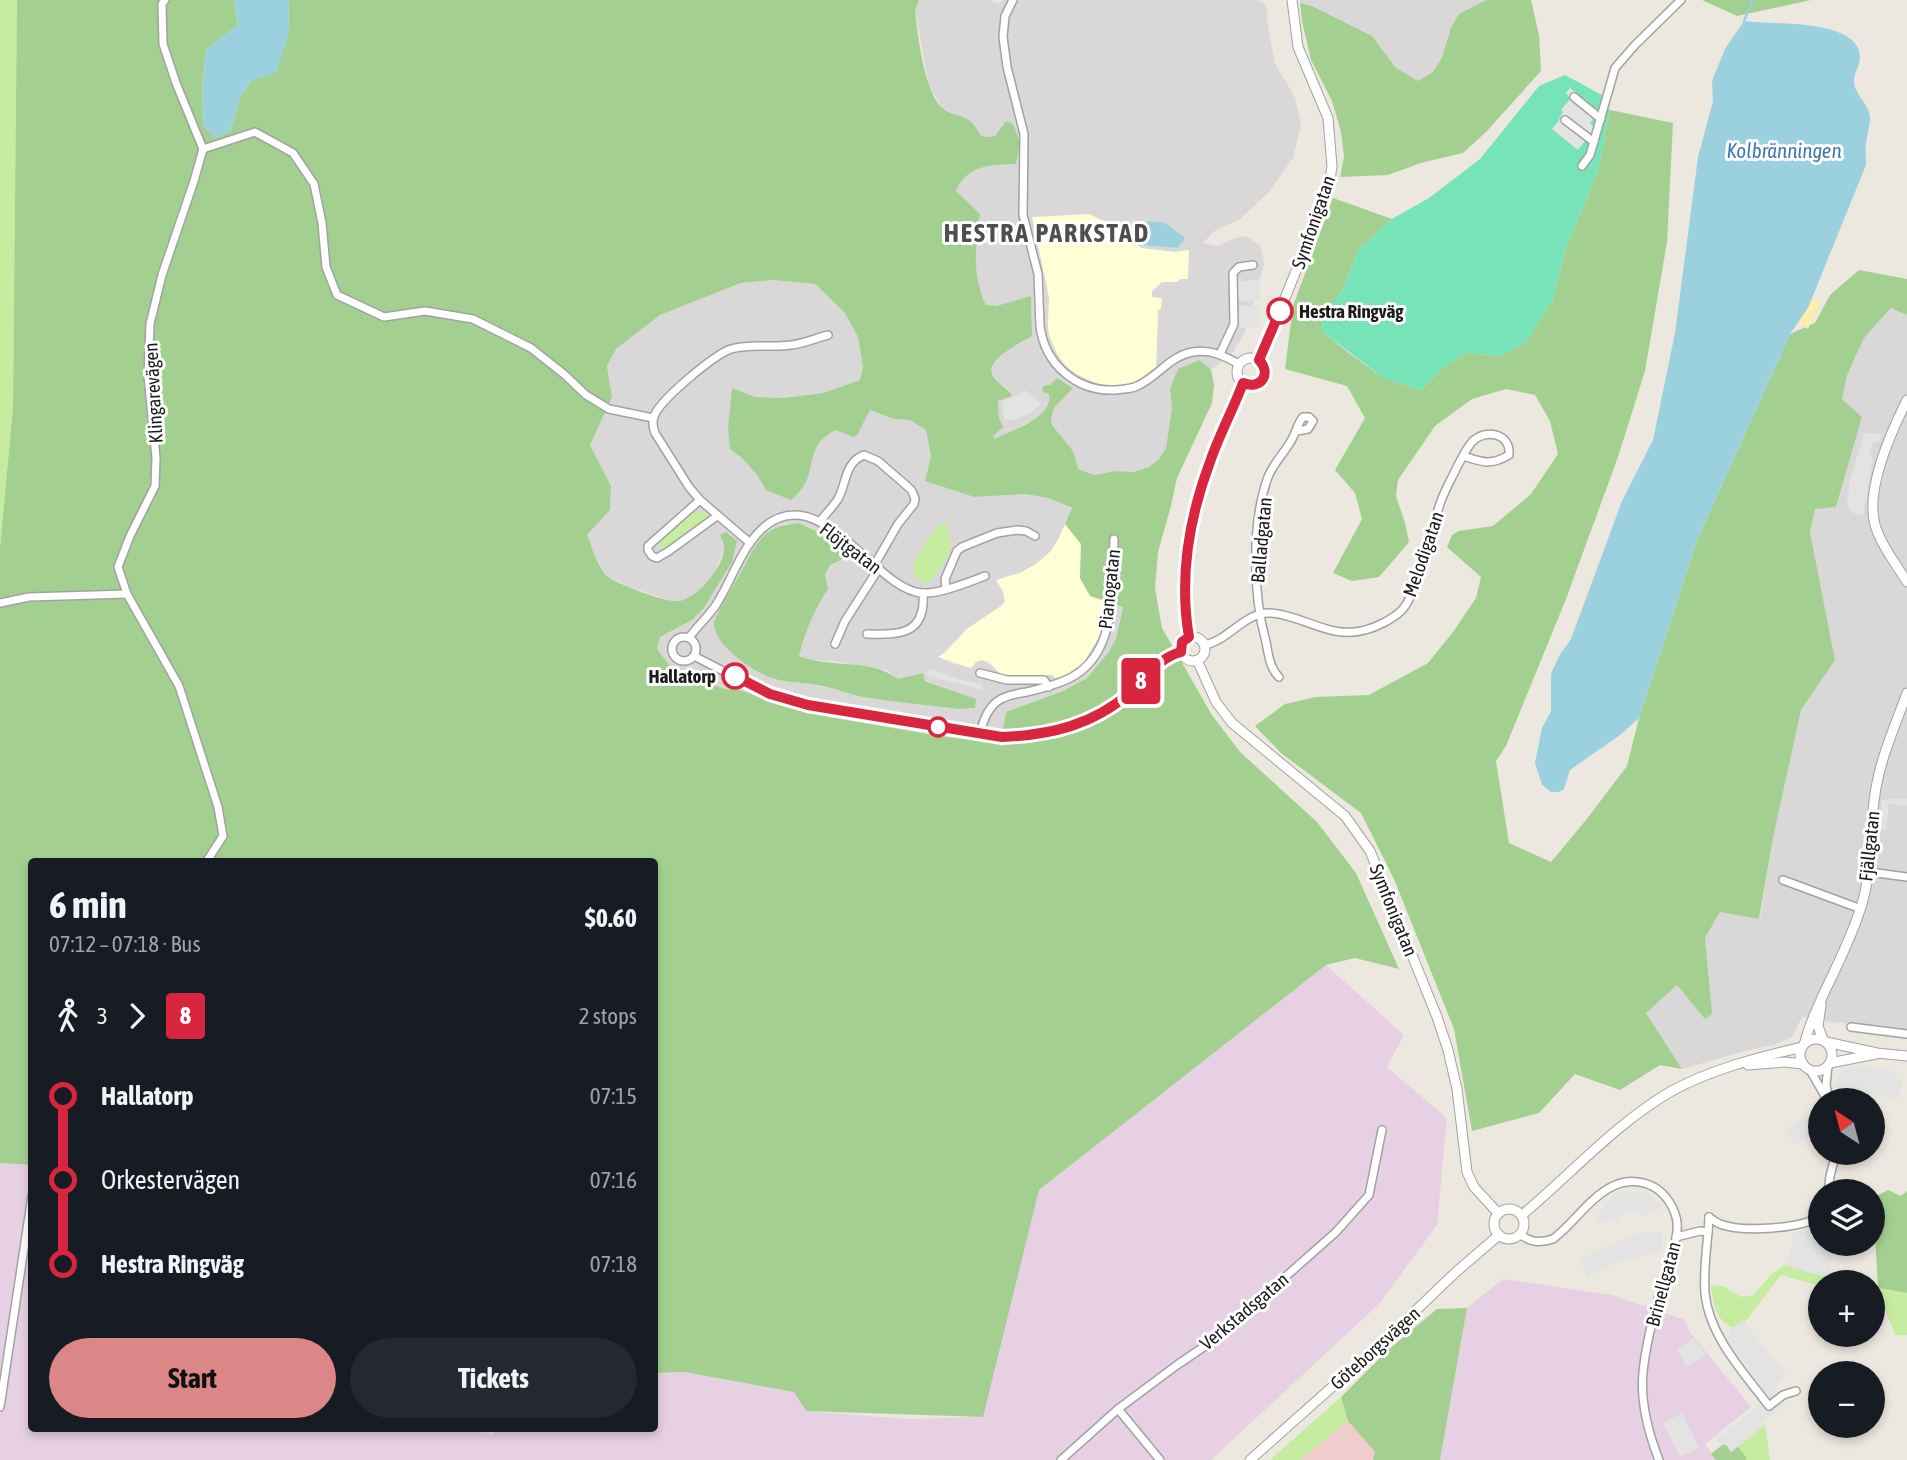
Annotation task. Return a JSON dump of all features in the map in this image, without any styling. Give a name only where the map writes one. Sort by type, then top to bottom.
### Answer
[{"type":"street","points":[[165,0],[162,4],[163,44],[203,149],[255,132],[293,153],[314,184],[322,223],[326,267],[337,295],[384,317],[425,311],[473,319],[531,348],[586,395],[609,409],[653,418]]},
{"type":"street","points":[[1013,0],[1005,16],[1003,37],[1007,67],[1024,134],[1023,215],[1038,274],[1041,335],[1047,350],[1060,369],[1078,384],[1100,390],[1137,386],[1169,362],[1201,351],[1220,354],[1239,364]]},
{"type":"street","name":"Symfonigatan","points":[[1259,360],[1320,214],[1332,166],[1328,118],[1298,47],[1292,0]]},
{"type":"street","points":[[1582,166],[1590,155],[1615,68],[1681,0]]},
{"type":"street","points":[[1574,97],[1601,119]]},
{"type":"street","points":[[1565,120],[1594,142]]},
{"type":"street","name":"Klingarevägen","points":[[203,149],[162,275],[150,324],[148,376],[156,458],[155,486],[118,567],[127,594],[180,686],[218,807],[223,836],[209,858]]},
{"type":"street","points":[[1220,354],[1234,324],[1233,273],[1239,267],[1253,265]]},
{"type":"street","points":[[750,543],[689,488],[655,433],[653,418],[664,402],[688,380],[729,350],[750,345],[791,345],[828,335]]},
{"type":"street","points":[[1250,357],[1259,360],[1265,368],[1264,378],[1256,385],[1243,383],[1237,374],[1239,364],[1250,357]]},
{"type":"street","points":[[1189,637],[1185,573],[1189,537],[1210,461],[1243,383]]},
{"type":"street","points":[[1907,400],[1886,449],[1875,489],[1873,513],[1880,537],[1907,582]]},
{"type":"street","name":"Balladgatan","points":[[1279,677],[1270,658],[1259,615],[1256,563],[1258,526],[1269,475],[1297,431]]},
{"type":"street","name":"Melodigatan","points":[[1259,615],[1270,613],[1336,632],[1363,631],[1383,623],[1403,609],[1421,569],[1440,502],[1463,456],[1472,441],[1479,436],[1490,434],[1506,440],[1509,448],[1509,455],[1495,463],[1463,456]]},
{"type":"street","points":[[820,522],[836,501],[847,471],[857,458],[864,455],[878,461],[912,491],[915,499],[915,504],[894,530],[835,644]]},
{"type":"street","points":[[700,500],[648,546],[652,556],[657,558],[669,551],[717,516]]},
{"type":"street","name":"Flöjtgatan","points":[[689,638],[715,607],[750,543],[778,518],[792,516],[820,522],[902,586],[923,593]]},
{"type":"street","points":[[946,589],[945,579],[957,551],[962,547],[997,533],[1017,530],[1035,536]]},
{"type":"street","name":"Pianogatan","points":[[980,734],[986,714],[1002,698],[1063,683],[1092,661],[1101,646],[1110,616],[1114,539]]},
{"type":"street","points":[[867,634],[907,631],[916,626],[921,618],[924,608],[923,593],[946,589],[985,576]]},
{"type":"street","points":[[0,603],[29,597],[127,594]]},
{"type":"street","points":[[1205,645],[1259,615]]},
{"type":"street","points":[[1189,637],[1199,638],[1205,645],[1204,654],[1197,660],[1188,660],[1181,652],[1182,642],[1189,637]]},
{"type":"street","points":[[689,638],[695,645],[694,656],[690,660],[678,659],[673,653],[676,641],[689,638]]},
{"type":"street","points":[[694,656],[760,690],[808,705],[1002,737],[1055,732],[1083,722],[1120,700],[1156,665],[1181,652]]},
{"type":"street","name":"Symfonigatan","points":[[1197,660],[1216,702],[1232,723],[1345,816],[1370,851],[1448,1050],[1457,1089],[1467,1172],[1474,1187],[1498,1213]]},
{"type":"street","points":[[979,673],[1007,680],[1044,680],[1049,687]]},
{"type":"street","name":"Fjällgatan","points":[[1804,1044],[1814,1011],[1861,909],[1869,872],[1875,791],[1883,758],[1903,716],[1907,693]]},
{"type":"street","points":[[1869,872],[1907,877]]},
{"type":"street","points":[[1783,880],[1861,909]]},
{"type":"street","name":"Fjällgatan","points":[[1823,996],[1818,1026],[1825,1041]]},
{"type":"street","points":[[1852,1027],[1907,1034]]},
{"type":"street","points":[[1522,1215],[1602,1142],[1651,1104],[1710,1073],[1813,1039],[1877,1053],[1907,1056]]},
{"type":"street","points":[[1825,1041],[1832,1052],[1826,1088]]},
{"type":"street","points":[[1804,1044],[1800,1057],[1820,1088]]},
{"type":"street","points":[[1735,1066],[1785,1062],[1820,1070],[1829,1064],[1877,1053]]},
{"type":"street","name":"Verkstadsgatan","points":[[1061,1460],[1118,1409],[1214,1340],[1336,1232],[1368,1195],[1382,1130]]},
{"type":"street","name":"Brinellgatan","points":[[1520,1234],[1534,1242],[1553,1239],[1605,1191],[1634,1181],[1657,1189],[1670,1203],[1677,1223],[1676,1237],[1645,1354],[1642,1391],[1648,1428],[1660,1460]]},
{"type":"street","points":[[1510,1209],[1522,1215],[1524,1226],[1515,1238],[1499,1236],[1494,1229],[1498,1213],[1510,1209]]},
{"type":"street","points":[[1796,1391],[1783,1395],[1769,1406],[1732,1357],[1716,1331],[1707,1306],[1705,1263],[1709,1217],[1721,1225],[1736,1228],[1787,1227],[1808,1223]]},
{"type":"street","points":[[0,1407],[28,1219]]},
{"type":"street","points":[[1676,1237],[1708,1231]]},
{"type":"street","name":"Göteborgsvägen","points":[[1250,1460],[1499,1236]]},
{"type":"street","points":[[0,1340],[9,1342]]},
{"type":"street","points":[[1118,1409],[1160,1460]]},
{"type":"shaded area","points":[[919,0],[989,0],[998,4],[1003,0],[1258,0],[1267,6],[1275,64],[1295,97],[1301,125],[1293,158],[1269,192],[1240,219],[1213,232],[1203,243],[1217,246],[1246,236],[1260,245],[1264,264],[1246,330],[1233,352],[1211,370],[1200,360],[1170,389],[1172,408],[1166,448],[1159,459],[1149,467],[1134,472],[1116,471],[1094,475],[1077,469],[1073,451],[1051,421],[1054,408],[1073,388],[1063,381],[1049,394],[1050,404],[1044,413],[996,440],[993,436],[999,418],[998,401],[1008,389],[992,375],[991,367],[1009,349],[1032,336],[1031,296],[987,306],[980,293],[976,274],[980,215],[956,191],[965,176],[980,167],[1016,164],[1006,121],[995,137],[987,138],[980,135],[970,121],[943,109],[929,86],[915,10]],"holes":[[[1125,231],[1141,248],[1174,252],[1188,250],[1187,279],[1162,282],[1152,291],[1152,297],[1161,298],[1158,309],[1156,367],[1098,384],[1076,374],[1048,325],[1049,297],[1045,275]],[[1175,231],[1184,237],[1177,248],[1142,245]]]},
{"type":"shaded area","points":[[1300,0],[1486,0],[1459,14],[1433,72],[1418,82],[1396,68],[1372,36],[1312,6],[1300,3]]},
{"type":"shaded area","points":[[1570,88],[1599,111],[1590,123],[1595,128],[1578,150],[1552,129],[1560,119],[1563,112],[1561,110],[1571,98],[1566,93]]},
{"type":"shaded area","points":[[1089,214],[1125,231],[1141,248],[1174,252],[1189,250],[1188,279],[1162,282],[1152,291],[1152,297],[1162,298],[1161,309],[1158,310],[1156,367],[1136,382],[1124,385],[1098,384],[1076,374],[1057,354],[1049,335],[1049,297],[1032,217]]},
{"type":"shaded area","points":[[773,280],[815,284],[845,313],[858,337],[863,367],[860,380],[823,393],[783,398],[755,397],[732,389],[730,449],[758,476],[766,490],[804,486],[813,453],[825,435],[836,430],[853,436],[870,410],[894,419],[910,420],[926,429],[931,456],[925,481],[974,497],[1025,494],[1048,498],[1072,509],[1051,551],[1020,573],[996,580],[1003,591],[1005,602],[967,629],[939,657],[971,668],[981,660],[1020,677],[1053,675],[1100,635],[1105,600],[1123,606],[1116,639],[1087,678],[1063,691],[1006,712],[1001,742],[945,737],[829,717],[787,707],[740,690],[725,689],[673,670],[657,649],[660,637],[692,620],[704,608],[732,562],[724,549],[714,574],[698,591],[684,601],[675,602],[607,576],[593,552],[587,535],[610,510],[611,486],[590,445],[612,397],[607,366],[616,349],[660,315],[742,283]],"holes":[[[799,523],[836,541],[845,558],[830,565],[824,574],[828,589],[808,625],[799,656],[809,660],[887,670],[898,680],[919,673],[925,680],[975,699],[975,708],[960,709],[864,697],[811,684],[716,616],[760,540],[784,524]],[[940,524],[946,559],[931,582],[913,564]]]},
{"type":"shaded area","points":[[1260,280],[1260,300],[1237,301],[1236,281]]},
{"type":"shaded area","points":[[1260,305],[1261,327],[1237,328],[1237,306]]},
{"type":"shaded area","points":[[1892,308],[1907,315],[1907,1035],[1885,1026],[1802,1017],[1792,1037],[1774,1045],[1682,1069],[1646,1013],[1677,985],[1705,1019],[1711,1014],[1705,938],[1720,912],[1760,918],[1773,838],[1801,710],[1835,660],[1810,532],[1815,508],[1836,507],[1862,417],[1842,399],[1847,375],[1864,338]]},
{"type":"shaded area","points":[[1025,390],[1041,404],[1022,417],[1004,420],[1002,401]]},
{"type":"shaded area","points":[[1864,433],[1882,434],[1880,441],[1872,444],[1869,453],[1873,459],[1863,516],[1851,512],[1847,503],[1850,480]]},
{"type":"shaded area","points":[[1065,524],[1081,544],[1080,578],[1090,595],[1105,600],[1100,635],[1083,664],[1057,680],[1052,675],[1003,677],[988,661],[976,662],[971,668],[938,657],[967,629],[1005,602],[1003,591],[996,580],[1020,573],[1036,564],[1051,551]]},
{"type":"shaded area","points":[[929,669],[983,684],[982,690],[926,675]]},
{"type":"shaded area","points":[[1889,798],[1907,799],[1907,806],[1889,803],[1886,830],[1880,830],[1882,800],[1889,801]]},
{"type":"shaded area","points":[[1326,965],[1404,1035],[1387,1067],[1447,1118],[1437,1225],[1379,1304],[1211,1460],[0,1460],[0,1163],[28,1165],[28,1432],[477,1432],[493,1435],[494,1432],[658,1432],[658,1373],[684,1372],[794,1392],[806,1411],[908,1419],[982,1417],[1039,1190]]},
{"type":"shaded area","points":[[1851,1066],[1875,1067],[1897,1072],[1896,1078],[1902,1079],[1899,1099],[1885,1097],[1885,1088],[1836,1088],[1837,1079],[1842,1071]]},
{"type":"shaded area","points":[[1808,1111],[1808,1139],[1795,1145],[1785,1131]]},
{"type":"shaded area","points":[[1631,1191],[1646,1193],[1662,1207],[1656,1211],[1654,1209],[1644,1217],[1630,1211],[1621,1215],[1616,1222],[1596,1222],[1599,1211],[1612,1197]]},
{"type":"shaded area","points":[[1808,1230],[1808,1256],[1833,1256],[1830,1270],[1808,1272],[1784,1265],[1791,1251],[1793,1233]]},
{"type":"shaded area","points":[[1641,1233],[1662,1233],[1661,1253],[1622,1260],[1587,1277],[1580,1259]]},
{"type":"shaded area","points":[[1503,1279],[1611,1295],[1685,1320],[1690,1332],[1751,1407],[1705,1444],[1716,1460],[1440,1460],[1467,1308]]},
{"type":"shaded area","points":[[1743,1320],[1787,1376],[1779,1382],[1776,1390],[1786,1403],[1762,1423],[1764,1426],[1731,1452],[1727,1446],[1716,1441],[1761,1404],[1762,1386],[1727,1341],[1730,1330]]},
{"type":"shaded area","points":[[1694,1338],[1706,1354],[1686,1367],[1677,1349]]},
{"type":"shaded area","points":[[1682,1413],[1699,1448],[1680,1457],[1663,1423]]},
{"type":"shaded area","points":[[1348,1421],[1375,1452],[1373,1460],[1300,1460]]},
{"type":"green space","points":[[0,0],[17,0],[13,407],[0,548]]},
{"type":"green space","points":[[17,0],[234,0],[238,25],[206,50],[202,91],[204,126],[215,138],[231,130],[239,100],[288,36],[289,0],[919,0],[915,11],[920,49],[927,79],[938,103],[948,112],[970,121],[985,137],[995,136],[1006,121],[1013,124],[1020,142],[1016,164],[989,166],[974,171],[967,175],[956,191],[980,214],[976,261],[978,283],[986,305],[996,306],[1031,296],[1032,336],[999,357],[992,368],[994,377],[1012,396],[998,401],[999,418],[1003,427],[993,436],[995,439],[1039,416],[1049,402],[1049,394],[1043,392],[1042,388],[1057,378],[1073,388],[1054,408],[1051,421],[1073,451],[1078,469],[1094,475],[1116,471],[1134,472],[1149,467],[1159,459],[1166,448],[1172,408],[1170,389],[1178,369],[1200,360],[1211,370],[1214,385],[1212,403],[1177,478],[1158,552],[1155,588],[1162,628],[1212,715],[1240,752],[1317,822],[1356,873],[1399,969],[1355,958],[1326,965],[1039,1190],[983,1417],[806,1411],[794,1392],[684,1372],[658,1373],[658,858],[28,858],[28,1165],[0,1163],[0,548],[13,407]],"holes":[[[773,280],[815,284],[845,313],[858,337],[863,367],[860,380],[823,393],[783,398],[755,397],[732,388],[728,429],[730,449],[758,476],[766,490],[791,500],[802,489],[820,442],[836,430],[853,437],[857,435],[870,410],[894,419],[910,420],[926,430],[931,456],[925,481],[974,497],[1025,494],[1048,498],[1072,508],[1065,524],[1081,544],[1080,578],[1090,596],[1123,607],[1116,639],[1087,678],[1063,691],[1006,712],[1001,742],[945,737],[829,717],[787,707],[740,690],[725,689],[673,670],[657,649],[660,637],[692,620],[704,608],[732,562],[737,541],[726,532],[720,535],[724,548],[714,573],[694,594],[674,601],[610,578],[602,570],[587,535],[610,510],[611,486],[590,445],[612,397],[607,366],[616,349],[660,315],[741,283]]]},
{"type":"green space","points":[[1486,0],[1531,0],[1539,35],[1541,71],[1486,132],[1463,153],[1421,163],[1388,175],[1340,177],[1344,157],[1341,132],[1332,101],[1311,60],[1300,3],[1312,6],[1372,36],[1396,68],[1418,81],[1433,72],[1459,14]]},
{"type":"green space","points":[[1702,0],[1811,0],[1737,16]]},
{"type":"green space","points":[[1565,75],[1602,95],[1600,103],[1610,110],[1597,174],[1566,247],[1552,301],[1526,342],[1500,356],[1465,353],[1441,370],[1421,390],[1385,379],[1324,333],[1319,318],[1343,290],[1358,251],[1392,219],[1429,198],[1480,159],[1539,86]]},
{"type":"green space","points":[[1610,110],[1673,123],[1667,242],[1645,371],[1618,457],[1566,599],[1506,746],[1496,761],[1509,843],[1551,862],[1627,766],[1639,718],[1697,540],[1790,334],[1815,323],[1830,295],[1859,270],[1907,279],[1907,315],[1891,308],[1864,338],[1847,375],[1842,399],[1862,417],[1836,507],[1815,509],[1810,532],[1835,660],[1801,710],[1773,838],[1759,919],[1720,912],[1705,938],[1712,1014],[1705,1019],[1677,985],[1646,1013],[1682,1069],[1660,1065],[1620,1090],[1575,1074],[1539,1113],[1472,1131],[1454,1029],[1394,879],[1361,813],[1281,753],[1255,726],[1285,704],[1316,697],[1369,695],[1428,663],[1476,598],[1481,577],[1447,547],[1452,535],[1459,531],[1493,526],[1531,494],[1558,454],[1550,421],[1535,395],[1506,389],[1472,399],[1435,426],[1398,480],[1396,496],[1409,542],[1379,577],[1352,581],[1333,573],[1362,519],[1355,493],[1335,470],[1365,418],[1347,386],[1285,369],[1293,306],[1333,198],[1392,219],[1358,251],[1343,290],[1320,318],[1324,333],[1349,353],[1385,379],[1421,390],[1441,370],[1465,353],[1500,356],[1526,342],[1552,301],[1566,247],[1597,174]]},
{"type":"green space","points":[[693,510],[698,513],[704,511],[710,516],[663,550],[657,542]]},
{"type":"green space","points":[[945,522],[951,539],[950,550],[931,582],[925,583],[915,577],[913,564],[927,540],[940,524]]},
{"type":"green space","points":[[799,523],[836,541],[847,552],[845,558],[830,565],[825,574],[828,589],[810,621],[799,656],[875,668],[898,679],[923,673],[925,681],[976,699],[975,708],[960,709],[875,699],[822,686],[775,679],[753,668],[727,648],[720,640],[714,623],[755,546],[776,528]]},
{"type":"green space","points":[[1888,1190],[1901,1196],[1907,1191],[1907,1293],[1885,1289],[1885,1270],[1877,1270],[1876,1256],[1885,1256],[1885,1192]]},
{"type":"green space","points":[[1784,1265],[1808,1272],[1808,1283],[1781,1275],[1745,1322],[1736,1329],[1724,1322],[1715,1306],[1711,1285],[1723,1286],[1741,1297],[1753,1295]]},
{"type":"green space","points":[[1885,1289],[1907,1293],[1907,1335],[1895,1335],[1885,1309]]},
{"type":"green space","points":[[1467,1308],[1440,1460],[1373,1460],[1375,1452],[1348,1421],[1341,1397],[1388,1350],[1437,1309]]},
{"type":"green space","points":[[1341,1397],[1348,1421],[1300,1460],[1270,1460]]},
{"type":"green space","points":[[1765,1424],[1770,1460],[1746,1460],[1734,1442]]},
{"type":"green space","points":[[1734,1442],[1746,1460],[1716,1460],[1711,1454],[1725,1443]]},
{"type":"sand","points":[[1812,298],[1820,303],[1808,329],[1799,323]]},
{"type":"water","points":[[234,0],[289,0],[288,36],[276,72],[251,81],[239,100],[231,130],[215,138],[204,126],[202,91],[206,50],[238,25]]},
{"type":"water","name":"Kolbränningen","points":[[1744,21],[1812,26],[1845,35],[1856,44],[1860,57],[1854,83],[1870,117],[1866,165],[1808,308],[1790,334],[1697,540],[1639,718],[1620,735],[1570,770],[1564,789],[1551,792],[1542,785],[1535,763],[1542,728],[1551,711],[1551,674],[1571,639],[1622,501],[1653,440],[1675,333],[1698,157],[1713,101],[1712,81],[1725,49]]},
{"type":"water","points":[[1148,221],[1165,223],[1184,237],[1184,240],[1177,248],[1142,245],[1132,235],[1136,228]]},
{"type":"waterway","points":[[1744,21],[1753,0]]},
{"type":"bus line","name":"8","points":[[735,676],[770,694],[808,705],[1002,737],[1055,732],[1083,722],[1109,708],[1136,687],[1161,661],[1181,652],[1182,642],[1189,637],[1185,573],[1189,537],[1200,492],[1243,383],[1256,385],[1265,376],[1265,368],[1259,360],[1280,311]]},
{"type":"place","name":"Hestra Ringväg","points":[[1280,311]]},
{"type":"place","name":"Hallatorp","points":[[735,676]]},
{"type":"district","name":"HESTRA PARKSTAD","points":[[1047,233]]}]
